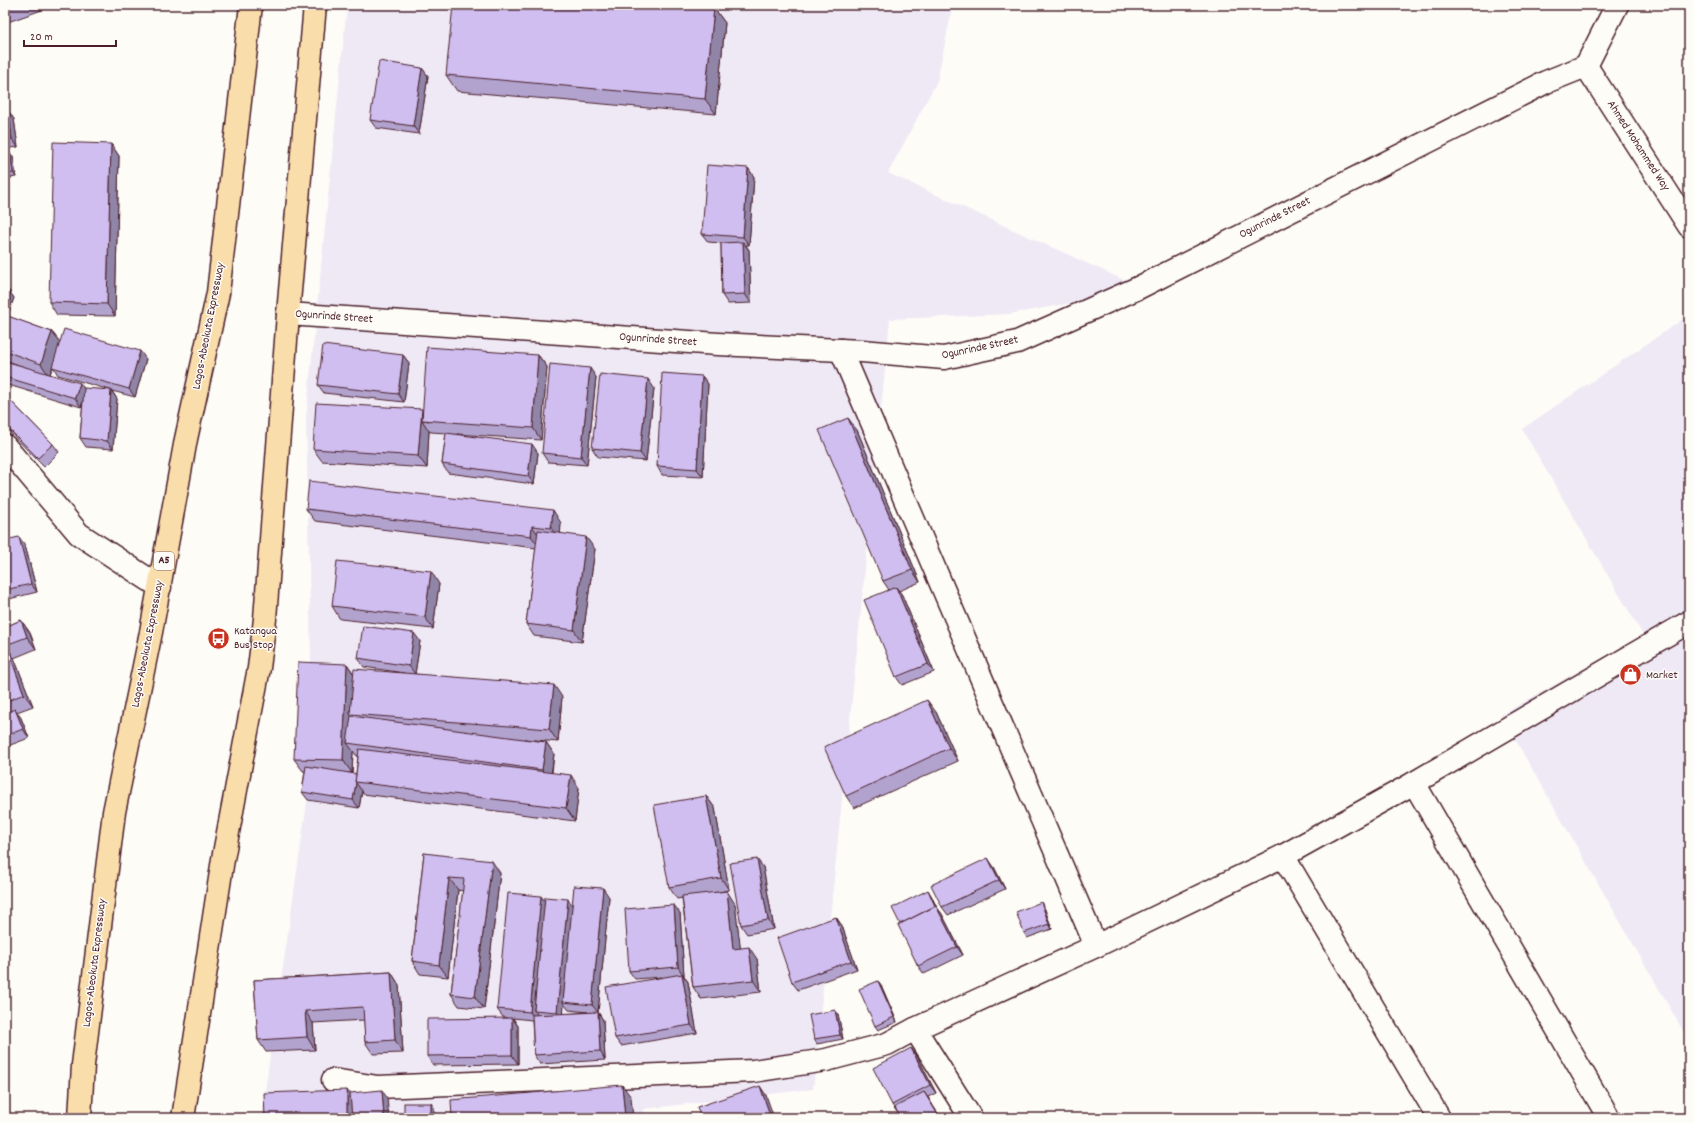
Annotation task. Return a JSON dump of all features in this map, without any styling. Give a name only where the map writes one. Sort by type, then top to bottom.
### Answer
[{"type":"highway","name":"Lagos-Abeokuta Expressway","points":[[80,1118],[83,1065],[114,812],[160,587],[186,439],[218,293],[251,5]]},
{"type":"highway","points":[[183,1118],[223,859],[259,668],[265,619],[288,314],[315,5]]},
{"type":"street","points":[[1586,66],[1617,5]]},
{"type":"street","name":"Ogunrinde Street","points":[[288,314],[944,358],[1017,342],[1138,288],[1546,82],[1586,66]]},
{"type":"street","name":"Ahmed Mohammed Way","points":[[1586,66],[1689,226]]},
{"type":"street","points":[[841,350],[1096,946]]},
{"type":"street","points":[[5,446],[79,534],[160,587]]},
{"type":"street","points":[[333,1080],[378,1087],[753,1071],[826,1060],[887,1044],[915,1029],[1096,946],[1283,856],[1414,783],[1689,622]]},
{"type":"street","points":[[1414,783],[1609,1118]]},
{"type":"street","points":[[1283,856],[1439,1118]]},
{"type":"street","points":[[915,1029],[971,1118]]},
{"type":"shaded area","points":[[347,5],[953,5],[937,81],[888,173],[1146,290],[1010,314],[890,319],[813,1089],[643,1109],[646,1118],[261,1118],[313,761],[306,418]]},
{"type":"shaded area","name":"Market","points":[[1689,315],[1689,1041],[1501,715],[1643,635],[1522,429]]},
{"type":"building","points":[[453,5],[685,5],[714,8],[705,99],[446,75]]},
{"type":"building","points":[[379,61],[422,68],[413,126],[370,120]]},
{"type":"building","points":[[5,110],[8,110],[12,139],[5,140]]},
{"type":"building","points":[[53,142],[111,144],[107,304],[49,302]]},
{"type":"building","points":[[10,153],[13,173],[5,174],[5,154]]},
{"type":"building","points":[[707,165],[748,168],[743,237],[702,234]]},
{"type":"building","points":[[743,242],[745,294],[722,295],[721,243]]},
{"type":"building","points":[[5,315],[52,332],[41,364],[5,351]]},
{"type":"building","points":[[64,329],[140,351],[129,389],[52,367]]},
{"type":"building","points":[[323,345],[403,355],[398,394],[318,385]]},
{"type":"building","points":[[427,347],[538,355],[533,428],[422,420]]},
{"type":"building","points":[[5,361],[80,383],[75,398],[5,377]]},
{"type":"building","points":[[550,364],[590,368],[581,457],[542,453]]},
{"type":"building","points":[[662,373],[702,376],[697,469],[657,466]]},
{"type":"building","points":[[600,374],[648,379],[640,453],[592,448]]},
{"type":"building","points":[[84,388],[111,390],[107,441],[80,438]]},
{"type":"building","points":[[5,395],[53,444],[38,458],[5,425]]},
{"type":"building","points":[[316,403],[422,409],[418,456],[313,449]]},
{"type":"building","points":[[848,418],[912,570],[883,581],[819,430]]},
{"type":"building","points":[[446,433],[532,444],[528,476],[442,464]]},
{"type":"building","points":[[309,481],[553,510],[551,528],[532,526],[531,536],[306,509]]},
{"type":"building","points":[[538,530],[586,537],[574,630],[526,624]]},
{"type":"building","points":[[19,537],[31,584],[5,590],[5,540]]},
{"type":"building","points":[[337,561],[431,571],[425,617],[332,606]]},
{"type":"building","points":[[896,587],[928,664],[896,677],[864,600]]},
{"type":"building","points":[[21,620],[27,637],[6,645],[24,694],[5,702],[5,627]]},
{"type":"building","points":[[363,626],[414,633],[409,666],[358,658]]},
{"type":"building","points":[[298,662],[347,664],[343,760],[294,759]]},
{"type":"building","points":[[354,669],[554,685],[549,729],[350,714]]},
{"type":"building","points":[[927,700],[949,748],[846,796],[824,747]]},
{"type":"building","points":[[15,709],[23,729],[5,736],[5,713]]},
{"type":"building","points":[[351,716],[546,742],[542,770],[347,743]]},
{"type":"building","points":[[359,749],[571,775],[566,808],[355,782]]},
{"type":"building","points":[[306,766],[356,774],[353,800],[302,792]]},
{"type":"building","points":[[706,796],[721,878],[669,887],[654,805]]},
{"type":"building","points":[[424,853],[492,861],[475,997],[451,994],[464,879],[449,878],[439,965],[412,961]]},
{"type":"building","points":[[988,858],[999,880],[942,907],[931,885]]},
{"type":"building","points":[[757,859],[768,920],[741,925],[730,863]]},
{"type":"building","points":[[574,886],[603,888],[592,1005],[563,1002]]},
{"type":"building","points":[[928,890],[935,906],[900,924],[892,908]]},
{"type":"building","points":[[727,891],[733,949],[749,947],[753,980],[693,987],[682,896]]},
{"type":"building","points":[[508,893],[541,896],[530,1012],[497,1009]]},
{"type":"building","points":[[545,897],[568,899],[557,1012],[534,1010]]},
{"type":"building","points":[[1041,902],[1049,924],[1024,933],[1016,912]]},
{"type":"building","points":[[674,905],[678,967],[629,971],[625,909]]},
{"type":"building","points":[[936,906],[957,947],[918,966],[898,925]]},
{"type":"building","points":[[836,917],[851,961],[792,982],[777,938]]},
{"type":"building","points":[[391,972],[395,1040],[365,1042],[363,1007],[305,1011],[307,1037],[258,1040],[254,980]]},
{"type":"building","points":[[682,974],[691,1025],[615,1038],[606,987]]},
{"type":"building","points":[[878,981],[894,1017],[875,1026],[859,989]]},
{"type":"building","points":[[835,1010],[840,1035],[814,1039],[809,1015]]},
{"type":"building","points":[[598,1012],[600,1051],[534,1055],[532,1015]]},
{"type":"building","points":[[512,1018],[512,1055],[427,1056],[427,1019]]},
{"type":"building","points":[[911,1048],[930,1085],[892,1105],[873,1068]]},
{"type":"building","points":[[622,1085],[625,1118],[452,1118],[451,1100]]},
{"type":"building","points":[[760,1086],[771,1118],[701,1118],[697,1107]]},
{"type":"building","points":[[347,1090],[347,1118],[265,1118],[264,1093]]},
{"type":"building","points":[[382,1090],[384,1118],[352,1118],[350,1093]]},
{"type":"building","points":[[924,1092],[940,1118],[900,1118],[895,1107]]},
{"type":"building","points":[[404,1103],[431,1103],[431,1118],[404,1118]]},
{"type":"place","name":"Katangua Bus Stop","points":[[218,638]]},
{"type":"place","name":"Market","points":[[1630,675]]}]
